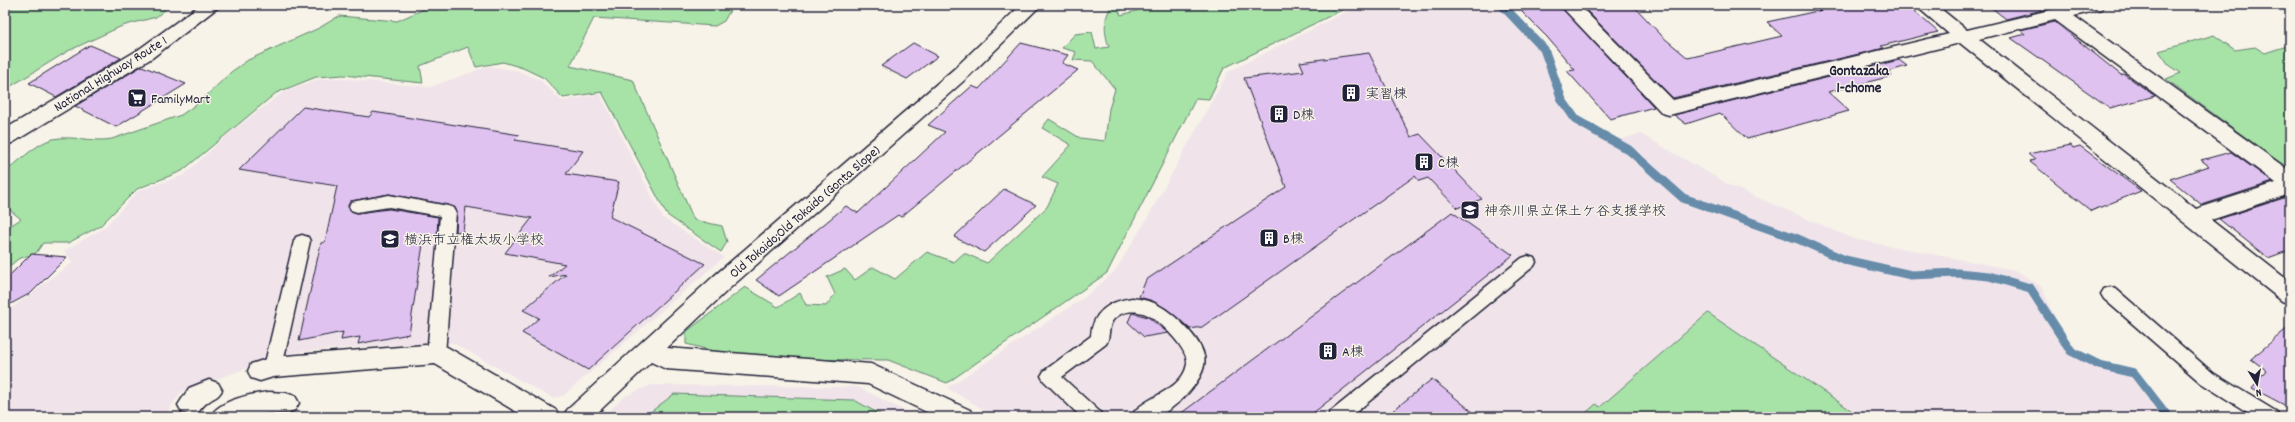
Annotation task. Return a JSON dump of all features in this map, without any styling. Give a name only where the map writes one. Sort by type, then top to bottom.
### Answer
[{"type":"main road","name":"National Highway Route 1","points":[[5,138],[145,54],[212,5]]},
{"type":"main road","name":"Old Tokaido;Old Tokaido (Gonta Slope)","points":[[576,417],[648,349],[961,73],[1032,5]]},
{"type":"main road","points":[[1569,5],[1669,108],[2095,5]]},
{"type":"main road","points":[[1924,5],[2290,295]]},
{"type":"main road","points":[[2059,14],[2290,182]]},
{"type":"main road","points":[[2193,218],[2290,186]]},
{"type":"main road","points":[[648,349],[666,358],[871,374],[961,417]]},
{"type":"main road","points":[[266,369],[436,354],[546,417]]},
{"type":"main road","points":[[223,417],[241,408],[269,401],[286,403]]},
{"type":"lane","points":[[357,206],[389,201],[448,212],[436,354]]},
{"type":"lane","points":[[266,369],[302,241]]},
{"type":"lane","points":[[1337,417],[1528,262]]},
{"type":"lane","points":[[2110,294],[2208,378],[2270,417]]},
{"type":"lane","points":[[1093,417],[1050,376],[1100,339],[1099,329],[1103,318],[1113,310],[1126,306],[1139,305],[1152,310],[1185,337],[1193,347],[1196,359],[1194,371],[1188,382],[1140,417]]},
{"type":"shaded area","name":"神奈川県立保土ケ谷支援学校","points":[[1355,5],[1509,5],[1508,10],[1548,48],[1553,58],[1562,100],[1576,120],[1614,141],[1641,134],[1731,186],[1854,239],[2015,270],[2041,286],[2060,329],[2078,350],[2098,362],[2137,371],[2175,417],[996,417],[947,388],[1085,297],[1115,271],[1145,222],[1228,72],[1355,7]]},
{"type":"shaded area","name":"横浜市立権太坂小学校","points":[[489,66],[519,71],[540,80],[562,101],[600,94],[663,218],[724,257],[563,396],[552,398],[453,343],[392,345],[298,352],[275,358],[181,392],[164,417],[5,417],[5,313],[73,262],[64,251],[105,227],[138,191],[184,175],[229,133],[282,93],[315,80],[335,78],[430,87]]},
{"type":"shaded area","points":[[651,385],[858,387],[917,417],[603,417],[625,396]]},
{"type":"green space","points":[[5,5],[171,5],[156,17],[122,26],[68,51],[8,88],[5,88]]},
{"type":"green space","points":[[433,5],[733,5],[724,21],[715,26],[594,18],[570,66],[633,80],[694,220],[722,226],[727,242],[721,252],[667,215],[602,92],[563,98],[544,78],[523,68],[503,62],[476,67],[468,47],[420,66],[423,83],[343,75],[316,77],[276,93],[182,171],[137,189],[100,226],[68,243],[43,243],[36,253],[18,259],[5,270],[5,229],[21,219],[5,206],[5,172],[42,144],[47,141],[62,138],[96,140],[112,139],[181,115],[201,101],[231,72],[248,60],[319,28],[339,16],[397,21]]},
{"type":"green space","points":[[1112,5],[1132,5],[1119,11],[1121,15],[1158,5],[1237,8],[1241,5],[1350,6],[1224,68],[1209,99],[1196,98],[1107,273],[947,383],[888,360],[745,359],[686,344],[686,332],[745,287],[778,307],[800,293],[806,305],[826,306],[835,294],[827,277],[845,269],[855,280],[873,267],[895,279],[927,252],[954,262],[964,253],[987,263],[1047,207],[1058,184],[1042,177],[1071,145],[1042,128],[1049,119],[1080,138],[1105,141],[1109,109],[1115,89],[1092,61],[1073,60],[1076,52],[1062,48],[1075,34],[1092,32],[1096,49],[1109,47],[1105,26],[1107,15]]},
{"type":"green space","points":[[2214,35],[2235,50],[2255,47],[2265,53],[2290,45],[2290,170],[2166,79],[2181,73],[2169,65],[2159,51]]},
{"type":"green space","points":[[1708,313],[1861,417],[1581,417],[1596,404],[1600,407]]},
{"type":"green space","points":[[674,394],[854,400],[885,417],[644,417]]},
{"type":"building","points":[[1550,5],[1559,5],[1654,107],[1610,119],[1567,71],[1575,70],[1547,37],[1521,11]]},
{"type":"building","points":[[1581,5],[1633,5],[1663,37],[1688,58],[1782,36],[1767,22],[1845,5],[1907,5],[1938,32],[1881,46],[1884,48],[1673,98]]},
{"type":"building","points":[[1988,5],[2034,5],[2042,10],[2006,19]]},
{"type":"building","points":[[2055,22],[2121,75],[2124,74],[2155,96],[2110,108],[2011,38],[2025,34],[2020,30]]},
{"type":"building","points":[[913,43],[938,56],[907,79],[881,66]]},
{"type":"building","points":[[1021,43],[1068,55],[1062,63],[1078,70],[901,217],[898,215],[779,296],[756,280],[846,206],[858,213],[945,132],[928,125],[972,86],[979,89]]},
{"type":"building","points":[[90,45],[121,58],[56,97],[29,83]]},
{"type":"building","points":[[1369,53],[1411,137],[1420,134],[1482,199],[1457,208],[1428,178],[1419,181],[1415,176],[1202,327],[1190,329],[1165,308],[1153,301],[1139,297],[1146,280],[1286,187],[1244,78],[1304,71],[1300,62]]},
{"type":"building","points":[[1899,60],[1907,66],[1887,72],[1892,76],[1828,92],[1849,111],[1747,139],[1720,113],[1686,124],[1674,115]]},
{"type":"building","name":"FamilyMart","points":[[142,66],[186,84],[116,127],[75,106]]},
{"type":"building","points":[[303,107],[369,117],[373,112],[520,135],[515,140],[583,151],[566,174],[619,182],[610,217],[705,264],[588,370],[522,333],[539,318],[523,310],[566,274],[549,277],[565,264],[505,253],[532,218],[466,207],[463,231],[456,232],[457,211],[454,207],[448,205],[389,194],[351,201],[348,207],[351,211],[357,213],[389,209],[438,217],[437,236],[424,238],[409,334],[358,344],[360,337],[341,340],[343,332],[299,341],[321,243],[325,242],[337,186],[239,170]]},
{"type":"building","points":[[2071,145],[2073,148],[2080,146],[2141,191],[2091,211],[2029,161],[2035,160],[2028,154]]},
{"type":"building","points":[[2231,152],[2273,182],[2202,205],[2170,179],[2209,166],[2201,160]]},
{"type":"building","points":[[1004,189],[1036,205],[984,252],[954,237]]},
{"type":"building","points":[[2290,196],[2290,250],[2268,258],[2219,219]]},
{"type":"building","name":"A棟","points":[[1452,212],[1513,255],[1308,417],[1176,417]]},
{"type":"building","points":[[31,254],[67,257],[31,293],[5,307],[5,280]]},
{"type":"building","points":[[1132,313],[1148,317],[1168,333],[1144,337],[1128,322]]},
{"type":"building","points":[[2290,326],[2290,408],[2252,388],[2266,370],[2251,359]]},
{"type":"building","points":[[1432,379],[1479,417],[1385,417]]},
{"type":"waterway","points":[[1502,5],[1544,49],[1562,100],[1576,120],[1629,150],[1683,198],[1798,239],[1845,260],[1911,275],[1957,273],[1989,276],[2030,288],[2071,351],[2099,365],[2134,373],[2168,417]]},
{"type":"place","name":"実習棟","points":[[1351,93]]},
{"type":"place","name":"FamilyMart","points":[[137,98]]},
{"type":"place","name":"D棟","points":[[1279,114]]},
{"type":"place","name":"C棟","points":[[1424,162]]},
{"type":"place","name":"神奈川県立保土ケ谷支援学校","points":[[1470,210]]},
{"type":"place","name":"B棟","points":[[1269,238]]},
{"type":"place","name":"横浜市立権太坂小学校","points":[[390,239]]},
{"type":"place","name":"A棟","points":[[1328,351]]},
{"type":"district","name":"Gontazaka 1-chome","points":[[1859,78]]}]
